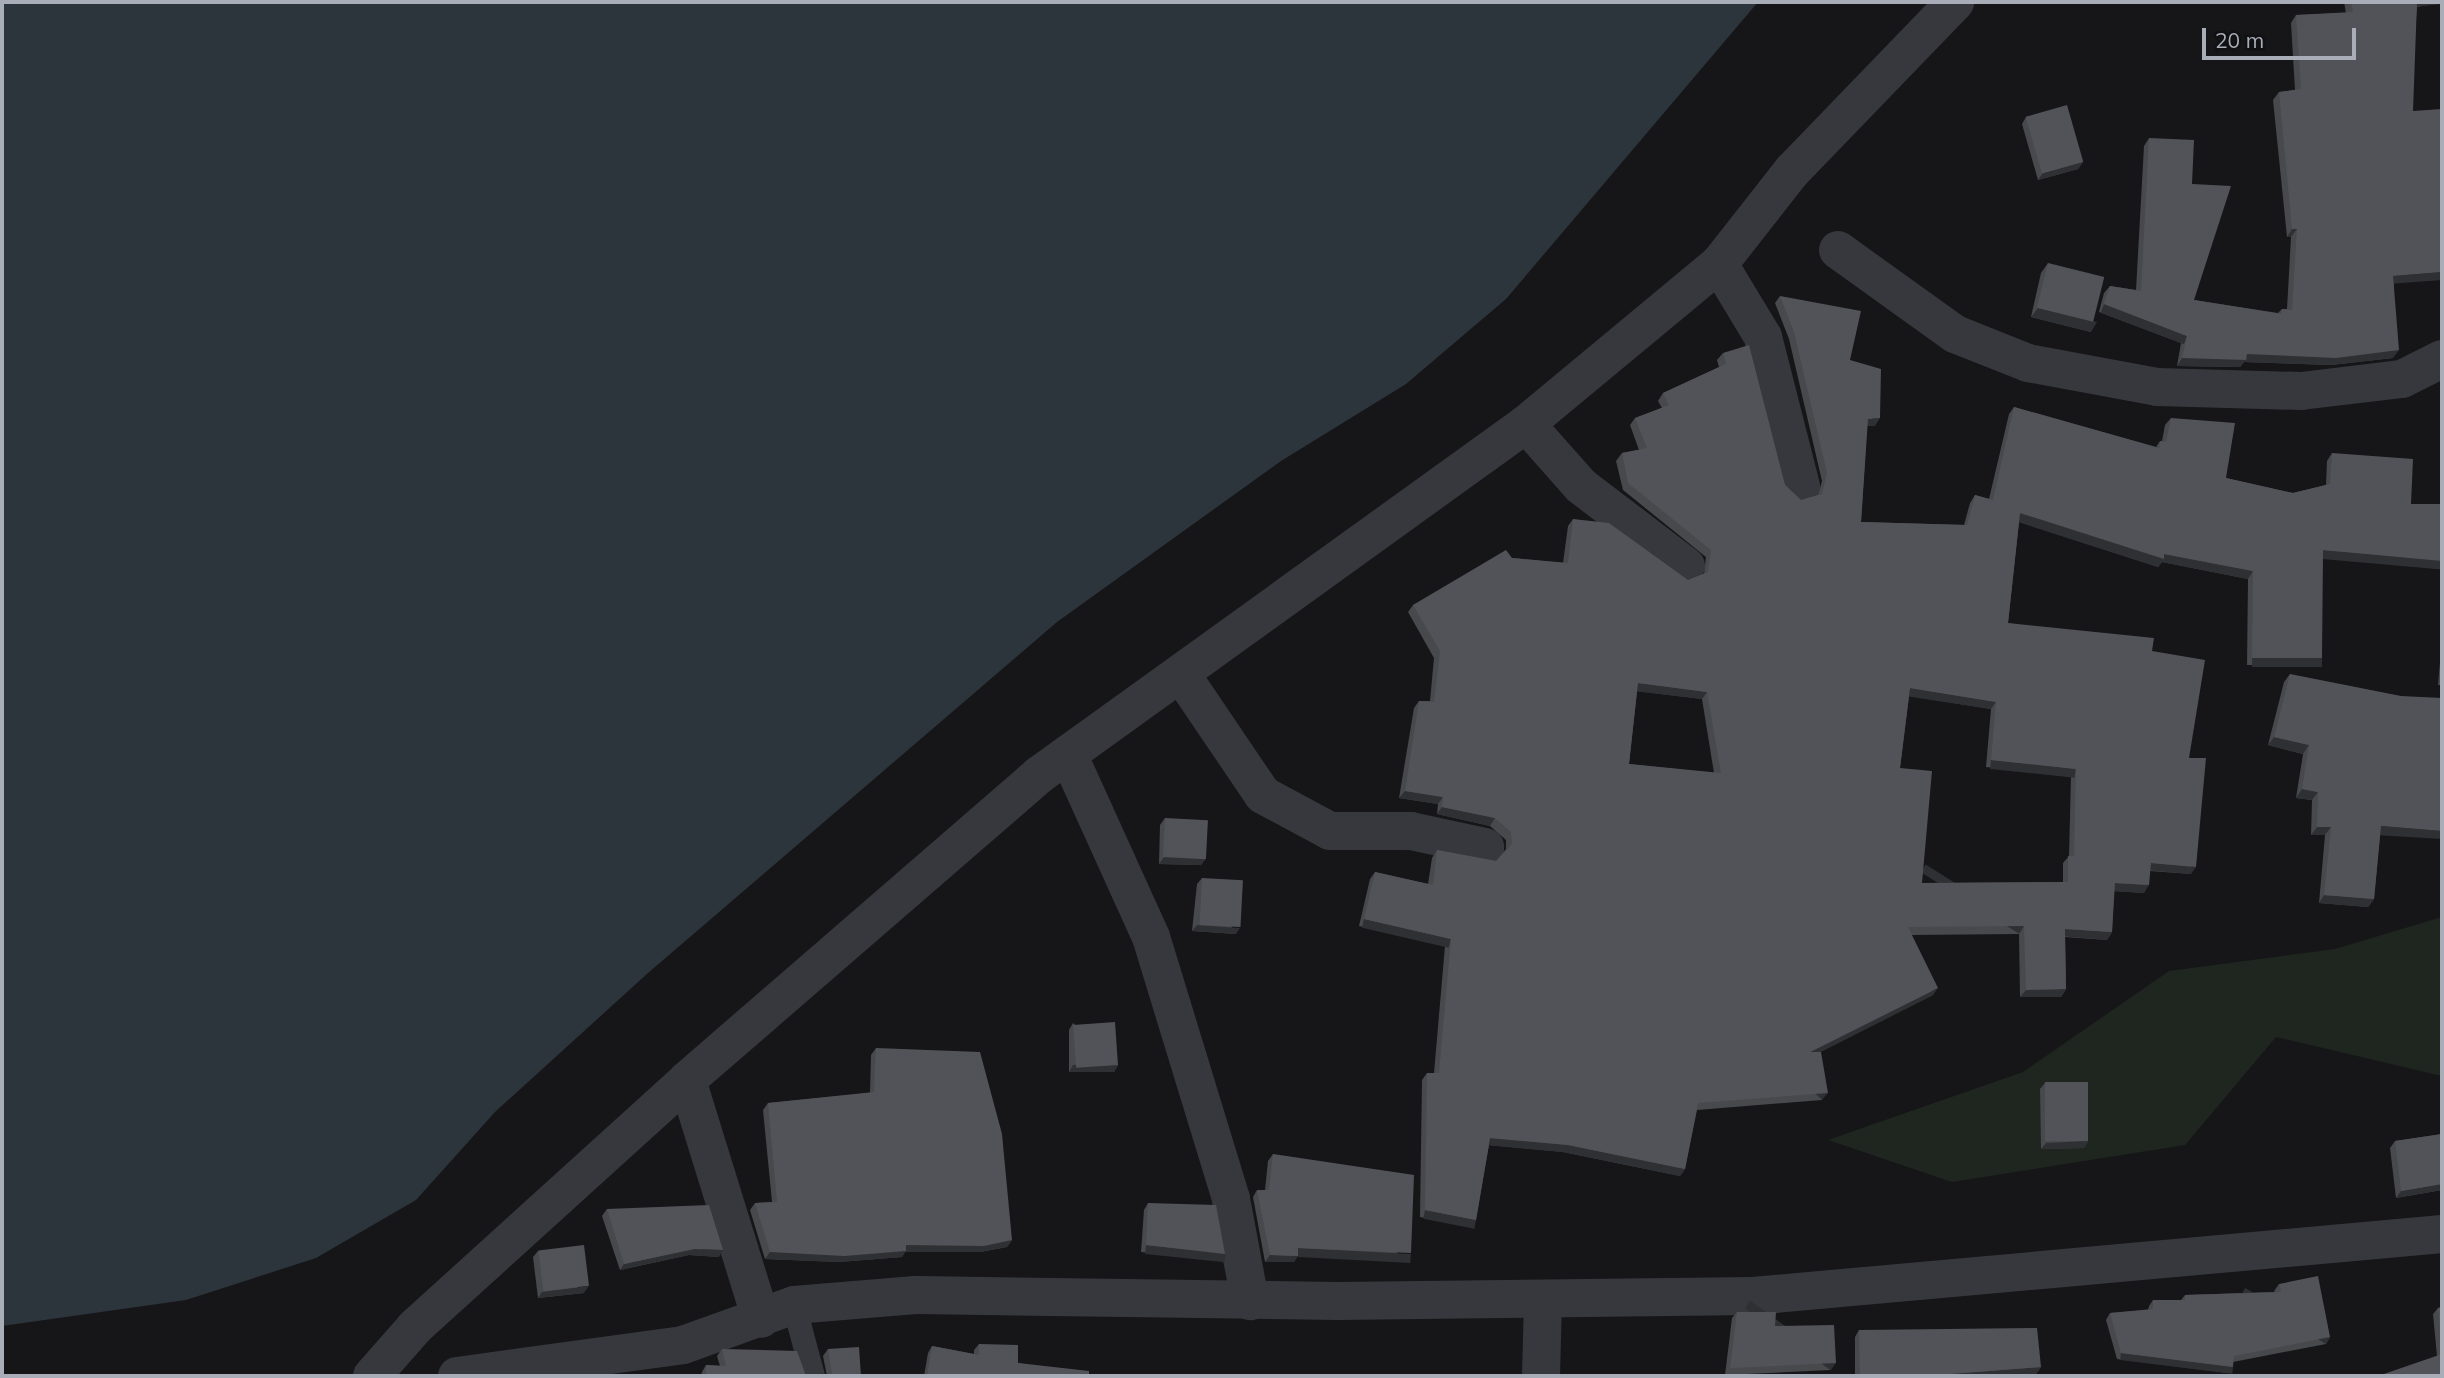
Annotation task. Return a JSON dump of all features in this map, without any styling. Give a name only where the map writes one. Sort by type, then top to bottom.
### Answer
[{"type":"street","points":[[372,1376],[415,1327],[687,1080],[1068,754],[1526,424],[1719,264],[1792,171],[1955,2]]},
{"type":"street","points":[[1838,250],[1955,334],[2028,363],[2157,387],[2301,391],[2402,379],[2442,359]]},
{"type":"street","points":[[1719,264],[1763,337],[1801,486]]},
{"type":"street","points":[[1526,424],[1581,486],[1686,566]]},
{"type":"street","points":[[1181,674],[1263,795],[1330,831],[1411,831],[1485,846]]},
{"type":"street","points":[[1068,754],[1151,937],[1231,1199],[1250,1301]]},
{"type":"street","points":[[687,1080],[777,1312]]},
{"type":"street","points":[[457,1376],[682,1345],[777,1312],[929,1295],[1250,1301],[1753,1296],[2442,1234]]},
{"type":"street","points":[[1541,1376],[1543,1298]]},
{"type":"lane","points":[[777,1312],[813,1376]]},
{"type":"shaded area","points":[[2,2],[1758,2],[1506,299],[1406,384],[1281,461],[1057,622],[648,973],[495,1112],[416,1200],[316,1258],[186,1300],[2,1326]]},
{"type":"shaded area","points":[[2442,917],[2442,1076],[2276,1037],[2185,1145],[1952,1182],[1828,1140],[2023,1072],[2169,971],[2335,949]]},
{"type":"building","points":[[2351,2],[2417,2],[2413,111],[2442,109],[2442,272],[2393,276],[2399,350],[2336,358],[2247,354],[2246,360],[2182,358],[2187,336],[2104,304],[2110,286],[2141,291],[2149,138],[2194,140],[2192,184],[2231,186],[2194,300],[2281,314],[2282,309],[2292,310],[2297,229],[2292,229],[2279,92],[2301,89],[2296,15],[2353,12]]},
{"type":"building","points":[[2067,105],[2083,162],[2042,174],[2026,117]]},
{"type":"building","points":[[2048,263],[2104,277],[2093,322],[2037,308]]},
{"type":"building","points":[[1780,296],[1861,311],[1850,360],[1881,369],[1880,418],[1868,419],[1861,522],[1967,525],[1975,495],[1993,500],[2014,407],[2159,448],[2160,441],[2166,442],[2171,418],[2235,423],[2226,478],[2293,493],[2330,484],[2332,453],[2413,459],[2411,504],[2442,504],[2442,561],[2323,550],[2322,658],[2252,658],[2253,571],[2164,554],[2164,559],[2020,513],[2008,623],[2154,638],[2152,651],[2205,660],[2189,758],[2206,758],[2196,867],[2151,863],[2149,885],[2115,883],[2112,932],[2065,929],[2066,989],[2026,990],[2024,926],[1908,927],[1938,988],[1810,1052],[1821,1052],[1828,1093],[1698,1103],[1685,1169],[1568,1145],[1490,1138],[1476,1220],[1425,1210],[1427,1073],[1439,1073],[1451,939],[1364,919],[1375,872],[1433,885],[1437,850],[1496,861],[1512,844],[1511,832],[1495,818],[1442,807],[1443,797],[1405,791],[1419,701],[1434,702],[1440,651],[1413,605],[1506,550],[1512,558],[1568,563],[1573,519],[1609,523],[1688,580],[1708,572],[1711,550],[1628,483],[1622,453],[1647,448],[1635,418],[1669,405],[1663,393],[1726,364],[1723,353],[1749,345],[1785,485],[1801,500],[1822,494],[1827,473],[1794,332]],"holes":[[[1638,683],[1707,692],[1721,773],[1629,764]],[[1910,688],[1996,702],[1991,760],[2076,769],[2074,856],[2068,856],[2068,882],[1922,883],[1932,771],[1900,768]]]},
{"type":"building","points":[[2290,674],[2401,696],[2442,698],[2442,831],[2381,826],[2374,899],[2324,895],[2331,827],[2317,827],[2318,792],[2302,789],[2309,745],[2274,737]]},
{"type":"building","points":[[1165,818],[1208,820],[1206,859],[1163,857]]},
{"type":"building","points":[[1202,878],[1243,880],[1240,927],[1200,925]]},
{"type":"building","points":[[1115,1022],[1118,1065],[1076,1068],[1073,1025]]},
{"type":"building","points":[[876,1048],[980,1052],[1002,1134],[1012,1240],[984,1246],[906,1245],[906,1251],[844,1256],[770,1252],[755,1203],[777,1202],[768,1103],[874,1092]]},
{"type":"building","points":[[2045,1082],[2088,1082],[2088,1141],[2045,1141]]},
{"type":"building","points":[[2442,1134],[2442,1184],[2401,1191],[2395,1141]]},
{"type":"building","points":[[1273,1154],[1414,1175],[1411,1253],[1298,1248],[1298,1256],[1270,1255],[1257,1190],[1269,1190]]},
{"type":"building","points":[[1148,1203],[1216,1205],[1225,1254],[1146,1245]]},
{"type":"building","points":[[709,1205],[723,1250],[694,1249],[624,1264],[607,1209]]},
{"type":"building","points":[[584,1245],[589,1286],[543,1291],[538,1251]]},
{"type":"building","points":[[2318,1276],[2330,1337],[2234,1356],[2233,1367],[2121,1353],[2110,1313],[2153,1309],[2153,1300],[2185,1300],[2185,1295],[2281,1292],[2279,1284]]},
{"type":"building","points":[[2442,1307],[2442,1353],[2438,1308]]},
{"type":"building","points":[[1737,1312],[1776,1312],[1775,1326],[1834,1325],[1836,1363],[1730,1368]]},
{"type":"building","points":[[2037,1328],[2041,1367],[1924,1376],[1860,1376],[1859,1330]]},
{"type":"building","points":[[979,1344],[1018,1345],[1018,1363],[1089,1371],[1089,1376],[927,1376],[932,1346],[979,1355]]},
{"type":"building","points":[[859,1347],[861,1376],[828,1376],[832,1373],[828,1349]]},
{"type":"building","points":[[722,1349],[797,1351],[806,1376],[706,1376],[706,1365],[726,1366]]},
{"type":"building","points":[[2442,1354],[2442,1376],[2378,1376]]}]
